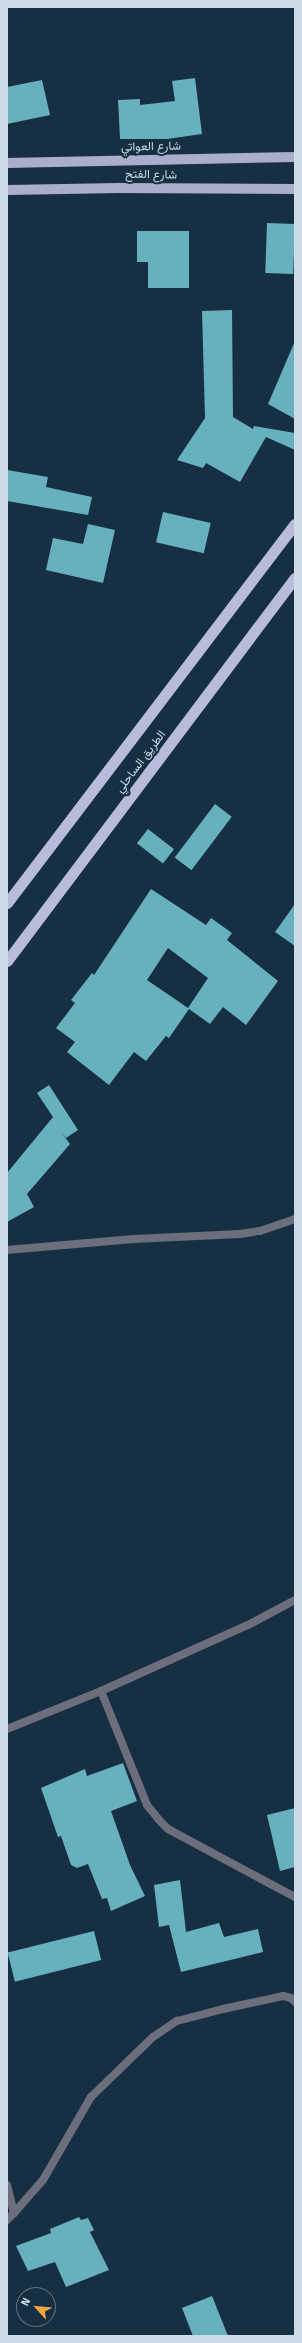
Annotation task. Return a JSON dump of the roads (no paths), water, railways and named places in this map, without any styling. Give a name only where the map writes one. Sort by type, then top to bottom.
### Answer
[{"type":"highway","name":"الطريق الساحلي","points":[[7,903],[295,524]]},
{"type":"highway","name":"الطريق الساحلي","points":[[7,961],[295,578]]},
{"type":"main road","name":"شارع العواتي","points":[[7,163],[295,157]]},
{"type":"main road","name":"شارع الفتح","points":[[7,190],[119,188],[295,190]]},
{"type":"street","points":[[7,1250],[134,1239],[240,1234],[260,1231],[295,1219]]},
{"type":"street","points":[[7,1729],[101,1691],[250,1624],[295,1600]]},
{"type":"street","points":[[101,1691],[147,1805],[158,1820],[168,1830],[295,1897]]},
{"type":"street","points":[[7,2220],[42,2180],[91,2097],[153,2037],[177,2021],[223,2009],[283,1996],[291,1998],[295,2002]]},
{"type":"street","points":[[7,2185],[14,2213]]}]
